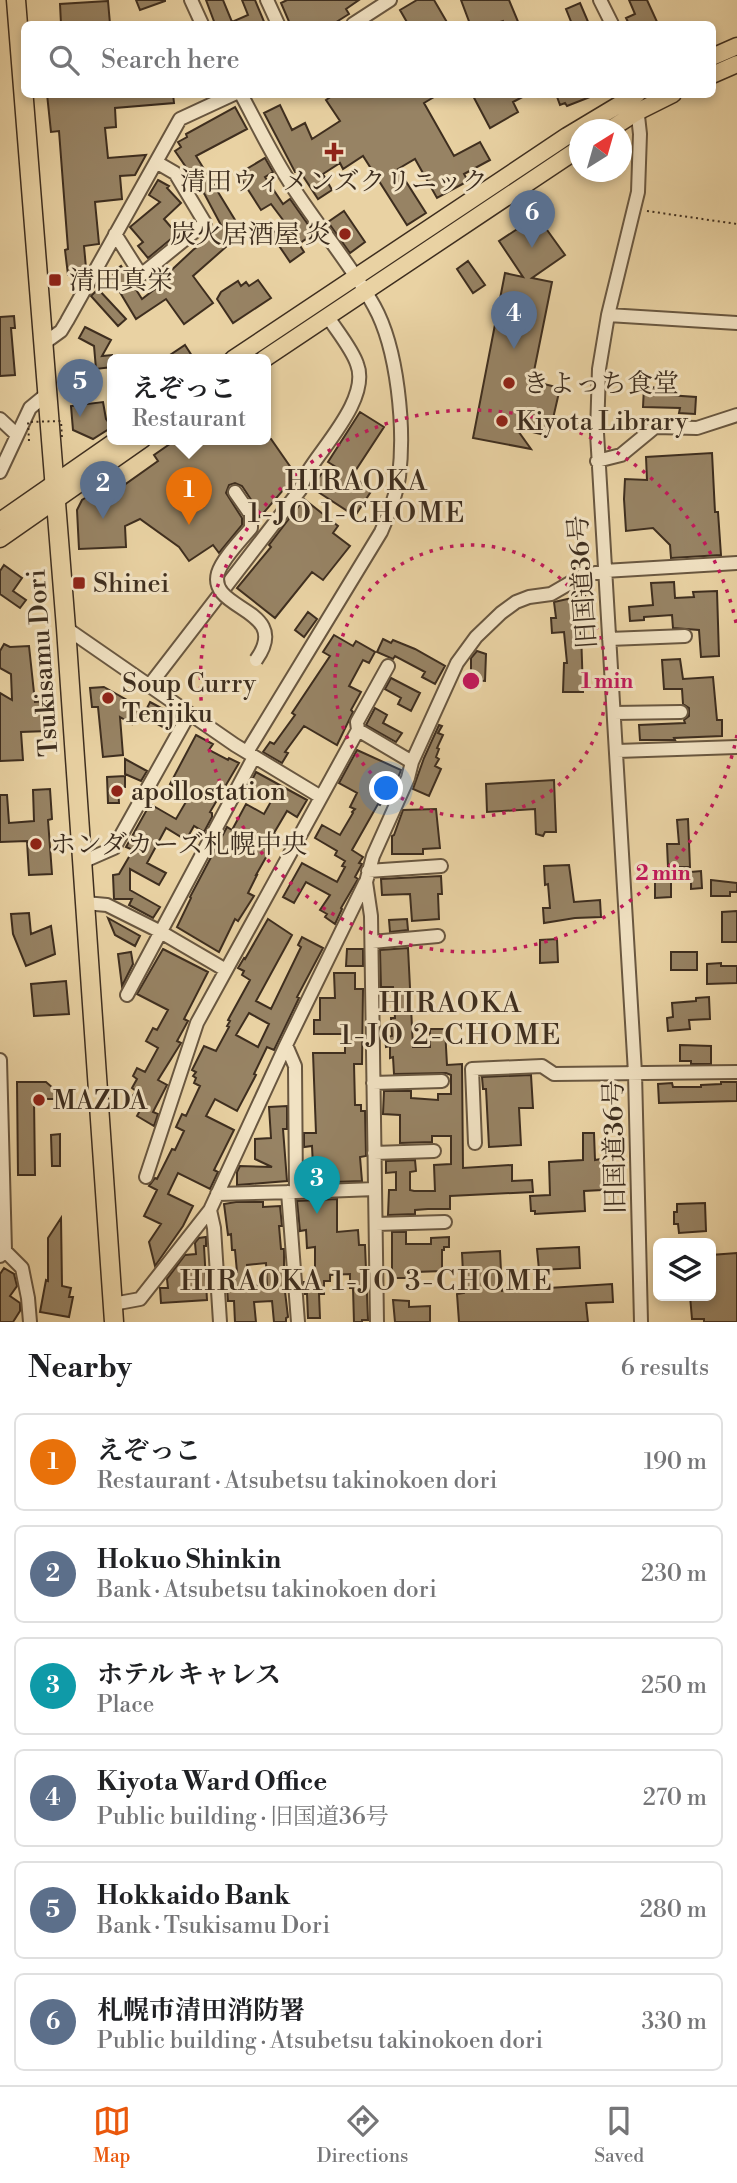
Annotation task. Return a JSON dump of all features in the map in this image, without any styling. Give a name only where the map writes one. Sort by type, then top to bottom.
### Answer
[{"type":"highway","name":"Tsukisamu Dori","points":[[16,0],[21,64]]},
{"type":"highway","name":"Tsukisamu Dori","points":[[24,98],[66,628],[113,1313]]},
{"type":"main road","points":[[716,55],[737,47]]},
{"type":"main road","points":[[716,73],[737,64]]},
{"type":"main road","points":[[271,354],[328,317],[360,285],[567,136],[636,99]]},
{"type":"main road","points":[[618,119],[636,99]]},
{"type":"main road","points":[[242,354],[360,285],[569,154]]},
{"type":"main road","points":[[1,533],[110,445]]},
{"type":"main road","points":[[55,491],[134,445]]},
{"type":"street","points":[[191,0],[201,21]]},
{"type":"street","points":[[267,0],[277,21]]},
{"type":"street","points":[[358,21],[390,0]]},
{"type":"street","points":[[600,0],[610,21]]},
{"type":"street","points":[[43,344],[61,331],[180,120],[226,98]]},
{"type":"street","points":[[127,995],[250,755],[369,555],[396,493],[400,437],[396,376],[385,327],[360,285],[287,178],[243,98]]},
{"type":"street","name":"旧国道36号","points":[[636,99],[640,134],[640,175],[635,209],[608,315],[599,369],[597,461],[635,1073],[641,1322]]},
{"type":"street","points":[[115,234],[141,275],[205,223],[175,173],[156,162]]},
{"type":"street","points":[[608,315],[737,323]]},
{"type":"street","points":[[149,686],[300,490],[308,472],[351,407],[358,390],[358,365],[328,317]]},
{"type":"street","points":[[0,472],[30,408],[47,394]]},
{"type":"street","points":[[597,461],[621,455],[655,427],[697,428],[737,415]]},
{"type":"street","points":[[0,419],[16,434]]},
{"type":"street","points":[[235,492],[251,515],[251,528],[220,568],[217,582],[221,591],[257,620],[267,635],[266,643],[254,662]]},
{"type":"street","points":[[113,1313],[140,1299],[210,1210],[367,877],[408,778],[412,762],[457,663],[476,637],[516,602],[551,594],[582,576],[604,572],[737,563]]},
{"type":"street","points":[[66,628],[250,755],[321,797]]},
{"type":"street","points":[[609,639],[685,636]]},
{"type":"street","points":[[146,1177],[197,1023],[358,730],[357,722],[388,666]]},
{"type":"street","points":[[614,713],[681,712]]},
{"type":"street","points":[[82,862],[114,848],[189,714]]},
{"type":"street","points":[[358,730],[412,762]]},
{"type":"street","points":[[617,751],[737,747]]},
{"type":"street","points":[[367,877],[441,866]]},
{"type":"street","points":[[367,877],[372,942],[377,1322]]},
{"type":"street","points":[[85,902],[107,905],[225,969]]},
{"type":"street","points":[[372,942],[438,936]]},
{"type":"street","points":[[286,1045],[295,1066],[292,1192],[298,1322]]},
{"type":"street","points":[[0,1060],[2,1254],[22,1268],[30,1322]]},
{"type":"street","points":[[475,1143],[472,1069],[542,1066],[554,1074],[737,1072]]},
{"type":"street","points":[[373,1083],[442,1081]]},
{"type":"street","points":[[374,1153],[434,1151]]},
{"type":"street","points":[[217,1194],[375,1189]]},
{"type":"street","points":[[210,1210],[214,1228],[220,1322]]},
{"type":"street","points":[[376,1224],[445,1223]]},
{"type":"path","points":[[635,209],[737,224]]},
{"type":"path","points":[[29,441],[28,422],[61,421],[62,439]]},
{"type":"building","points":[[136,0],[165,0],[165,1],[140,10]]},
{"type":"building","points":[[206,0],[223,0],[232,21],[214,21]]},
{"type":"building","points":[[242,0],[255,0],[264,21],[234,21],[248,15]]},
{"type":"building","points":[[287,0],[359,0],[346,9],[349,14],[338,21],[289,21],[281,3]]},
{"type":"building","points":[[417,0],[434,0],[446,21],[406,21],[400,10]]},
{"type":"building","points":[[461,0],[509,0],[518,21],[503,21],[469,21]]},
{"type":"building","points":[[629,0],[647,0],[657,21],[628,21],[626,18],[635,14]]},
{"type":"building","points":[[108,1],[110,21],[61,21],[60,4]]},
{"type":"building","points":[[580,3],[588,21],[571,21],[566,9]]},
{"type":"building","points":[[47,98],[173,98],[174,103],[115,108],[116,127],[105,128],[108,158],[146,155],[135,175],[120,176],[122,199],[95,202],[99,244],[84,246],[86,268],[81,274],[68,275],[59,131],[51,132]]},
{"type":"building","points":[[432,98],[424,103],[454,156],[480,142],[490,160],[464,174],[468,181],[437,198],[415,159],[398,169],[426,213],[407,225],[363,156],[343,169],[340,163],[323,174],[332,190],[318,199],[299,170],[295,172],[264,113],[280,105],[292,130],[305,123],[312,139],[340,121],[326,100]]},
{"type":"building","points":[[474,98],[520,98],[513,102],[518,112],[490,128]]},
{"type":"building","points":[[557,98],[587,98],[567,106],[565,103],[560,105]]},
{"type":"building","points":[[235,107],[247,129],[196,156],[243,233],[225,245],[227,246],[193,276],[213,303],[184,324],[166,299],[136,319],[109,274],[121,266],[142,299],[164,282],[162,279],[193,250],[222,227],[205,195],[175,151],[181,147],[178,142],[187,137],[186,134]]},
{"type":"building","points":[[265,158],[273,172],[265,177],[283,204],[290,199],[314,233],[299,244],[304,252],[290,262],[271,234],[286,224],[271,204],[261,210],[238,174]]},
{"type":"building","points":[[158,180],[169,186],[167,188],[181,203],[164,219],[177,234],[148,258],[138,246],[143,242],[130,227],[160,202],[149,195]]},
{"type":"building","name":"炭火居酒屋 炎","points":[[344,211],[365,242],[350,253],[328,222]]},
{"type":"building","points":[[537,216],[565,255],[532,278],[552,282],[532,381],[560,388],[549,436],[516,428],[531,449],[473,438],[505,273],[523,277],[499,241]]},
{"type":"building","points":[[468,261],[485,285],[473,293],[457,269]]},
{"type":"building","points":[[258,280],[271,298],[233,323],[217,299],[221,292],[238,281],[241,286],[246,282],[249,286]]},
{"type":"building","points":[[98,289],[126,319],[118,326],[91,296]]},
{"type":"building","points":[[14,316],[15,328],[11,328],[15,375],[0,376],[0,317]]},
{"type":"building","points":[[85,327],[111,340],[102,356],[107,356],[107,368],[96,369],[94,346],[79,338]]},
{"type":"building","points":[[185,345],[191,354],[172,354]]},
{"type":"building","points":[[644,387],[668,388],[668,395],[696,397],[695,414],[679,413],[680,408],[643,407]]},
{"type":"building","points":[[103,402],[107,430],[93,439],[73,430],[71,406]]},
{"type":"building","points":[[360,412],[384,427],[352,476],[372,490],[355,516],[312,488],[322,473],[336,467],[328,462]]},
{"type":"building","points":[[271,439],[296,475],[260,517],[242,486],[235,483],[229,485],[226,493],[242,518],[242,525],[219,553],[213,545],[189,561],[179,547],[140,519],[125,526],[126,547],[79,549],[77,510],[82,500],[104,486],[110,495],[158,461],[154,455],[168,445],[271,445]]},
{"type":"building","points":[[712,453],[715,512],[718,512],[721,555],[671,558],[670,545],[653,528],[626,531],[625,479],[647,480],[646,457]]},
{"type":"building","points":[[304,499],[338,526],[333,533],[350,546],[323,580],[312,572],[275,618],[237,588],[271,547],[269,545]]},
{"type":"building","points":[[4,565],[22,578],[13,591],[26,600],[20,608],[0,594],[0,571]]},
{"type":"building","points":[[674,582],[675,598],[694,597],[693,592],[717,591],[719,656],[701,657],[699,630],[673,628],[672,615],[630,621],[629,607],[653,605],[651,583]]},
{"type":"building","points":[[585,593],[584,631],[581,631],[583,692],[563,692],[564,663],[567,663],[564,632],[552,633],[551,618],[556,618],[554,602]]},
{"type":"building","points":[[308,612],[317,619],[304,637],[295,630]]},
{"type":"building","points":[[334,635],[353,646],[356,641],[375,652],[369,663],[363,660],[349,686],[361,692],[351,710],[353,712],[337,745],[304,726],[285,752],[288,753],[282,763],[263,752],[270,742],[274,744],[295,715],[292,713],[330,656],[323,652]]},
{"type":"building","points":[[383,639],[415,649],[445,666],[435,684],[422,677],[425,672],[395,656],[393,659],[377,652]]},
{"type":"building","points":[[4,644],[10,647],[29,646],[35,702],[46,701],[48,731],[21,732],[23,760],[0,761],[0,693],[12,700],[11,674],[0,668],[0,651]]},
{"type":"building","points":[[477,651],[486,654],[485,681],[471,680],[471,658]]},
{"type":"building","points":[[680,659],[683,679],[713,677],[717,720],[722,720],[722,736],[640,740],[639,725],[685,723],[684,720],[689,716],[689,708],[683,704],[682,689],[664,689],[662,660]]},
{"type":"building","points":[[391,678],[420,693],[411,711],[398,704],[401,698],[385,689]]},
{"type":"building","points":[[104,687],[141,708],[132,724],[120,717],[123,755],[103,757],[98,707],[92,707],[90,688]]},
{"type":"building","points":[[150,702],[176,716],[168,730],[143,716]]},
{"type":"building","points":[[375,708],[387,715],[383,723],[402,733],[396,742],[366,725]]},
{"type":"building","points":[[439,725],[442,726],[438,733],[443,735],[437,748],[436,757],[439,759],[435,766],[441,769],[429,796],[413,789]]},
{"type":"building","points":[[196,735],[213,744],[209,750],[239,763],[210,812],[212,817],[204,832],[194,826],[186,840],[166,828],[147,863],[166,873],[159,885],[130,869],[130,890],[160,907],[153,918],[129,905],[132,899],[114,899],[113,875],[119,874],[133,850],[126,847],[150,804],[176,819],[190,795],[170,784]]},
{"type":"building","points":[[357,750],[401,770],[396,783],[393,781],[352,850],[363,857],[359,863],[362,864],[355,877],[358,879],[335,924],[320,910],[330,895],[306,882],[294,903],[283,897],[302,863],[337,882],[345,867],[342,866],[345,861],[335,855],[337,851],[315,838],[322,825],[340,835],[355,809],[350,807],[357,793],[339,783]]},
{"type":"building","points":[[125,759],[147,771],[141,781],[125,774]]},
{"type":"building","points":[[256,772],[307,800],[297,817],[287,811],[274,833],[278,836],[248,893],[254,896],[238,921],[235,919],[219,952],[177,927],[227,827],[232,830],[246,804],[264,814],[273,798],[249,786]]},
{"type":"building","points":[[125,776],[125,787],[118,787],[119,803],[108,803],[107,777]]},
{"type":"building","points":[[554,780],[556,832],[545,832],[543,836],[536,834],[535,809],[487,812],[486,784]]},
{"type":"building","points":[[50,789],[52,819],[48,820],[52,874],[29,875],[27,841],[0,842],[0,795],[7,795],[9,823],[34,821],[33,790]]},
{"type":"building","points":[[436,809],[440,848],[423,849],[423,854],[392,854],[392,836],[403,810]]},
{"type":"building","points":[[688,819],[690,867],[668,867],[667,844],[679,844],[677,820]]},
{"type":"building","points":[[569,865],[574,902],[600,900],[601,917],[544,923],[543,908],[550,908],[544,866]]},
{"type":"building","points":[[701,871],[702,888],[691,889],[691,872]]},
{"type":"building","points":[[655,873],[671,873],[671,897],[655,898]]},
{"type":"building","points":[[441,876],[442,894],[438,894],[439,919],[412,921],[410,894],[382,895],[381,879]]},
{"type":"building","points":[[711,880],[737,883],[737,892],[730,892],[730,896],[711,896]]},
{"type":"building","points":[[737,911],[737,942],[722,942],[722,912]]},
{"type":"building","points":[[29,913],[31,934],[51,926],[55,954],[26,966],[13,934],[11,914]]},
{"type":"building","points":[[108,918],[140,936],[135,946],[115,935]]},
{"type":"building","points":[[268,919],[292,935],[256,1001],[271,1009],[301,947],[298,945],[302,937],[323,948],[297,997],[299,998],[274,1050],[267,1047],[237,1111],[215,1099],[206,1116],[234,1130],[214,1170],[218,1172],[210,1189],[178,1173],[168,1194],[193,1206],[183,1226],[155,1266],[149,1242],[161,1224],[144,1216],[157,1190],[149,1186],[157,1179],[184,1131],[176,1127],[182,1114],[186,1116],[200,1086],[194,1083],[196,1078],[193,1076],[196,1072],[192,1070],[204,1046],[216,1051],[229,1027],[228,1020],[250,980],[242,975],[244,971],[238,968]],"holes":[[[249,1013],[269,1024],[258,1047],[236,1035]]]},
{"type":"building","points":[[407,919],[408,930],[390,932],[389,920]]},
{"type":"building","points":[[557,939],[558,962],[540,963],[540,940]]},
{"type":"building","points":[[408,948],[413,1047],[430,1047],[430,1029],[445,1029],[447,1065],[462,1064],[463,1168],[512,1165],[512,1181],[532,1180],[533,1192],[450,1196],[450,1209],[415,1210],[415,1214],[388,1215],[389,1190],[396,1190],[396,1172],[386,1173],[386,1161],[415,1160],[416,1171],[410,1172],[410,1190],[414,1191],[435,1191],[434,1165],[451,1164],[451,1136],[432,1136],[432,1142],[400,1143],[400,1115],[383,1114],[384,1091],[411,1091],[411,1098],[438,1100],[438,1094],[451,1094],[451,1075],[446,1073],[394,1074],[390,1046],[386,1047],[385,1037],[392,1036],[391,1018],[395,1018],[393,987],[381,987],[380,950]]},
{"type":"building","points":[[163,949],[208,972],[184,1019],[188,1021],[177,1041],[181,1043],[158,1080],[167,1085],[153,1112],[158,1114],[154,1126],[137,1116],[144,1103],[132,1097],[136,1091],[132,1088],[137,1079],[133,1076],[137,1068],[145,1072],[158,1048],[146,1041],[153,1028],[157,1030],[168,1010],[137,994]]},
{"type":"building","points":[[347,949],[363,949],[363,966],[346,966]]},
{"type":"building","points":[[131,952],[133,964],[122,986],[118,954]]},
{"type":"building","points":[[671,952],[697,952],[697,970],[671,970]]},
{"type":"building","points":[[721,963],[721,966],[737,966],[737,983],[707,984],[707,964]]},
{"type":"building","points":[[334,973],[355,973],[355,989],[363,989],[362,1064],[354,1064],[355,1105],[361,1105],[361,1111],[365,1111],[366,1156],[360,1157],[362,1181],[305,1183],[305,1166],[313,1166],[312,1146],[304,1147],[304,1133],[316,1133],[313,1053],[345,1053],[345,1034],[314,1034],[314,1020],[320,1020],[320,998],[335,998]]},
{"type":"building","points":[[66,981],[69,1014],[34,1016],[31,984]]},
{"type":"building","points":[[709,997],[710,1019],[689,1020],[690,1029],[668,1031],[667,1018],[673,1017],[672,1003]]},
{"type":"building","points":[[680,1045],[711,1046],[711,1064],[680,1061]]},
{"type":"building","points":[[531,1075],[533,1108],[519,1108],[521,1145],[489,1147],[486,1089],[483,1089],[482,1077]]},
{"type":"building","points":[[17,1082],[46,1082],[53,1088],[58,1099],[34,1099],[35,1175],[18,1175]]},
{"type":"building","points":[[721,1082],[737,1082],[737,1101],[659,1103],[658,1084],[701,1087]]},
{"type":"building","points":[[287,1106],[287,1129],[283,1129],[287,1181],[237,1185],[240,1166],[272,1167],[255,1159],[255,1139],[271,1138],[269,1107]]},
{"type":"building","points":[[583,1133],[594,1133],[595,1160],[601,1159],[602,1190],[584,1191],[585,1211],[535,1214],[535,1211],[531,1211],[530,1196],[550,1195],[549,1162],[583,1160]]},
{"type":"building","points":[[60,1134],[60,1166],[52,1166],[51,1135]]},
{"type":"building","points":[[337,1199],[337,1232],[358,1230],[359,1245],[365,1245],[368,1320],[362,1322],[354,1322],[350,1274],[330,1275],[330,1281],[324,1281],[324,1294],[319,1294],[320,1318],[308,1318],[304,1282],[313,1282],[315,1247],[307,1248],[306,1230],[300,1231],[297,1201]]},
{"type":"building","points":[[263,1202],[263,1207],[280,1206],[282,1226],[279,1226],[281,1249],[284,1249],[288,1317],[286,1322],[274,1322],[272,1301],[254,1302],[256,1322],[235,1322],[234,1301],[228,1301],[227,1288],[233,1288],[231,1272],[237,1272],[235,1250],[232,1250],[231,1234],[228,1235],[224,1204]],"holes":[[[266,1263],[267,1285],[249,1286],[247,1265]]]},
{"type":"building","points":[[705,1203],[706,1231],[679,1233],[678,1224],[674,1224],[677,1204]]},
{"type":"building","points":[[61,1218],[62,1286],[71,1288],[69,1297],[73,1297],[69,1317],[40,1312],[46,1280],[48,1281],[48,1238]]},
{"type":"building","points":[[392,1232],[406,1232],[406,1244],[431,1244],[431,1238],[449,1237],[449,1247],[442,1250],[442,1271],[416,1272],[416,1278],[392,1278]]},
{"type":"building","points":[[206,1237],[204,1246],[207,1300],[161,1303],[160,1288],[168,1288],[167,1279],[185,1255],[196,1254],[195,1243],[199,1238]]},
{"type":"building","points":[[579,1247],[580,1268],[539,1270],[537,1249]]},
{"type":"building","points":[[500,1251],[502,1291],[612,1284],[613,1302],[586,1303],[588,1322],[459,1322],[457,1294],[464,1293],[462,1253]]},
{"type":"building","points":[[737,1253],[737,1322],[704,1322],[704,1319],[692,1319],[690,1301],[716,1301],[716,1255]]},
{"type":"building","points":[[4,1268],[14,1274],[17,1286],[10,1296],[20,1303],[20,1311],[13,1322],[0,1322],[0,1274]]},
{"type":"building","points":[[393,1300],[409,1301],[409,1307],[430,1306],[430,1322],[395,1322]]},
{"type":"place","name":"清田ウィメンズクリニック","points":[[334,152]]},
{"type":"place","name":"炭火居酒屋 炎","points":[[345,234]]},
{"type":"place","name":"札幌市清田消防署","points":[[532,248]]},
{"type":"place","name":"清田真栄","points":[[55,280]]},
{"type":"place","name":"Kiyota Ward Office","points":[[514,349]]},
{"type":"place","name":"きよっち食堂","points":[[509,383]]},
{"type":"place","name":"Hokkaido Bank","points":[[80,417]]},
{"type":"place","name":"Kiyota Library","points":[[502,421]]},
{"type":"place","name":"Hokuo Shinkin","points":[[103,519]]},
{"type":"place","name":"えぞっこ","points":[[189,525]]},
{"type":"place","name":"Shinei","points":[[79,583]]},
{"type":"place","name":"Soup Curry Tenjiku","points":[[108,698]]},
{"type":"place","name":"apollostation","points":[[117,791]]},
{"type":"place","name":"ホンダカーズ札幌中央","points":[[36,844]]},
{"type":"place","name":"MAZDA","points":[[39,1100]]},
{"type":"place","name":"ホテル キャレス","points":[[317,1214]]},
{"type":"district","name":"HIRAOKA 1-JO 1-CHOME","points":[[357,496]]},
{"type":"district","name":"HIRAOKA 1-JO 2-CHOME","points":[[451,1018]]},
{"type":"district","name":"HIRAOKA 1-JO 3-CHOME","points":[[367,1280]]}]
